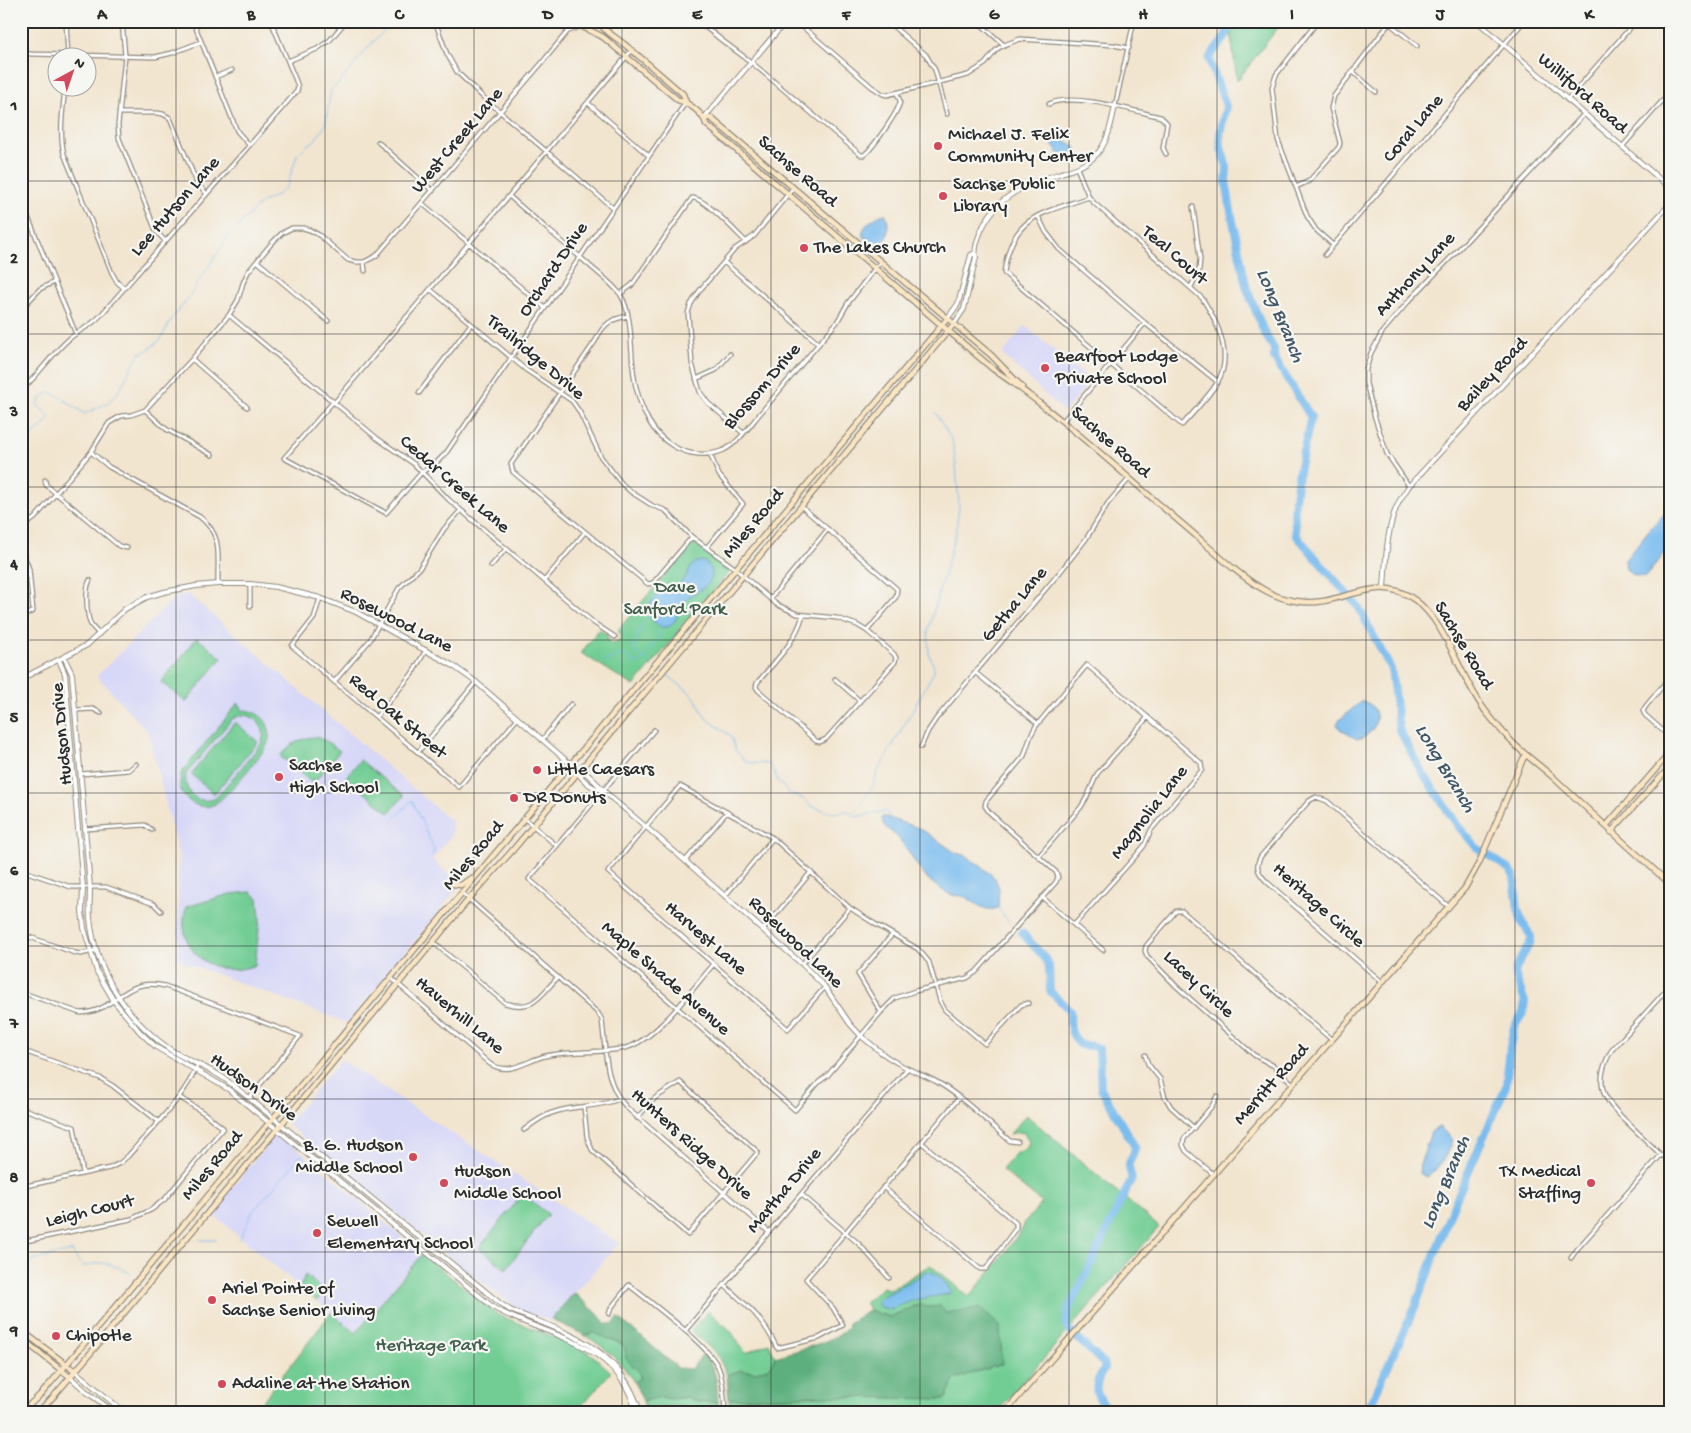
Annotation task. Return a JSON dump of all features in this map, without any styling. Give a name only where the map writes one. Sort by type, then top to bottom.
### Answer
[{"type":"main road","name":"Sachse Road","points":[[574,21],[603,36],[678,100],[686,102],[704,118],[706,124],[993,369],[1027,392],[1063,421],[1256,586],[1287,600],[1301,602],[1324,601],[1362,590],[1384,588],[1408,596],[1427,610],[1473,693],[1485,711],[1511,741],[1670,884]]},
{"type":"main road","name":"Sachse Road","points":[[597,21],[601,27],[632,50],[683,94],[686,102]]},
{"type":"main road","points":[[583,27],[592,25],[597,21]]},
{"type":"main road","name":"Sachse Road","points":[[704,118],[711,118],[991,355],[1027,392]]},
{"type":"main road","name":"Miles Road","points":[[22,1412],[42,1393],[66,1365],[478,873],[947,319]]},
{"type":"main road","name":"Miles Road","points":[[38,1412],[70,1377],[469,899],[533,826],[954,324]]},
{"type":"main road","points":[[836,450],[844,456]]},
{"type":"main road","points":[[666,651],[674,658]]},
{"type":"main road","points":[[1606,826],[1670,752]]},
{"type":"main road","name":"Merritt Road","points":[[1005,1412],[1465,888],[1479,863],[1526,755]]},
{"type":"main road","points":[[1611,832],[1670,767]]},
{"type":"main road","points":[[453,884],[461,885],[466,883],[478,873]]},
{"type":"main road","points":[[323,1060],[330,1066]]},
{"type":"main road","points":[[21,1330],[75,1371]]},
{"type":"main road","points":[[21,1338],[70,1377]]},
{"type":"street","points":[[66,21],[68,48]]},
{"type":"street","points":[[122,21],[124,56],[118,132],[121,146],[156,231],[165,241]]},
{"type":"street","points":[[193,21],[238,131],[249,145]]},
{"type":"street","name":"Lee Hutson Lane","points":[[21,391],[36,377],[63,344],[94,323],[297,91],[298,87],[271,21]]},
{"type":"street","points":[[288,61],[317,49],[330,40],[346,21]]},
{"type":"street","points":[[435,21],[447,54],[457,72],[500,112],[613,208]]},
{"type":"street","name":"West Creek Lane","points":[[364,262],[376,256],[423,204],[568,31],[574,21]]},
{"type":"street","points":[[698,21],[751,62],[861,155],[864,155],[874,146],[898,108],[900,100],[897,93]]},
{"type":"street","points":[[704,118],[786,21]]},
{"type":"street","points":[[796,21],[872,87],[883,94],[897,93],[968,74],[978,69],[1004,45],[1020,39],[1113,44],[1129,48]]},
{"type":"street","points":[[887,21],[926,55],[935,70],[947,114]]},
{"type":"street","points":[[976,21],[1004,45]]},
{"type":"street","points":[[954,324],[964,309],[980,234],[992,210],[1012,194],[1036,182],[1078,168],[1093,158],[1102,148],[1108,134],[1134,21]]},
{"type":"street","points":[[1318,21],[1276,75],[1272,88],[1278,140],[1307,216],[1316,230],[1333,245]]},
{"type":"street","name":"Williford Road","points":[[1476,21],[1670,188]]},
{"type":"street","name":"Coral Lane","points":[[1325,255],[1524,21]]},
{"type":"street","points":[[1568,100],[1636,21]]},
{"type":"street","points":[[1296,187],[1309,181],[1339,147],[1340,143],[1331,108],[1337,90],[1390,22],[1417,46]]},
{"type":"street","name":"West Creek Lane","points":[[568,31],[583,27]]},
{"type":"street","points":[[98,56],[164,55],[201,42]]},
{"type":"street","points":[[21,49],[31,54],[48,55]]},
{"type":"street","points":[[333,402],[632,50]]},
{"type":"street","points":[[215,77],[232,70]]},
{"type":"street","points":[[1352,71],[1376,92]]},
{"type":"street","points":[[1622,147],[1670,92]]},
{"type":"street","points":[[65,98],[61,133],[64,154],[112,273],[117,282],[124,288]]},
{"type":"street","points":[[1049,104],[1058,100],[1087,101],[1165,119],[1168,123],[1163,148],[1166,154]]},
{"type":"street","name":"Orchard Drive","points":[[333,402],[284,458],[386,514],[422,472],[434,465],[446,454],[648,155],[686,102]]},
{"type":"street","points":[[588,103],[648,155]]},
{"type":"street","points":[[119,113],[157,113],[170,118],[197,183],[206,193]]},
{"type":"street","name":"Anthony Lane","points":[[1409,486],[1387,454],[1375,418],[1366,383],[1366,369],[1371,353],[1383,331],[1408,302],[1584,114]]},
{"type":"street","points":[[378,142],[434,191]]},
{"type":"street","name":"Teal Court","points":[[1078,168],[1089,197],[1105,214],[1202,298],[1208,306],[1223,345],[1223,369],[1218,382],[1182,425],[1111,364]]},
{"type":"street","points":[[743,433],[708,403],[700,392],[689,337],[688,313],[690,304],[700,290],[735,249],[754,236],[793,188]]},
{"type":"street","name":"Blossom Drive","points":[[509,196],[580,256],[620,294],[628,316],[635,384],[640,402],[656,433],[678,449],[687,453],[710,454],[730,446],[842,316],[848,303],[880,262]]},
{"type":"street","points":[[1089,197],[1030,220],[1019,230],[1012,244],[1004,274],[1111,364]]},
{"type":"street","points":[[620,294],[632,285],[692,198],[698,199],[729,224],[746,242]]},
{"type":"street","points":[[21,200],[76,334]]},
{"type":"street","points":[[423,204],[544,308]]},
{"type":"street","name":"Bailey Road","points":[[1384,588],[1388,540],[1397,506],[1409,486],[1670,204]]},
{"type":"street","points":[[1191,287],[1199,270],[1200,258],[1193,207]]},
{"type":"street","points":[[1038,216],[1046,232],[1059,249],[1145,323],[1218,382]]},
{"type":"street","points":[[21,528],[35,518],[90,452],[109,423],[121,416],[145,410],[192,359],[229,315],[238,300],[248,272],[282,233],[297,228],[310,230],[319,235],[348,260],[364,262],[365,271]]},
{"type":"street","points":[[947,319],[958,304],[971,255],[975,253]]},
{"type":"street","points":[[257,261],[328,321]]},
{"type":"street","points":[[724,262],[819,344]]},
{"type":"street","points":[[21,309],[40,289],[54,282]]},
{"type":"street","name":"Trailridge Drive","points":[[430,289],[526,370],[572,401],[579,411],[600,457],[622,484],[638,497],[665,510],[692,537],[735,569],[770,599],[786,609],[804,615],[837,618],[857,625],[894,654],[895,662],[860,701]]},
{"type":"street","name":"Cedar Creek Lane","points":[[229,315],[378,439],[414,464],[449,500],[594,623],[615,637]]},
{"type":"street","points":[[628,316],[614,319],[600,332],[511,464],[513,472],[648,584],[653,583],[692,537]]},
{"type":"street","points":[[1063,421],[1145,323]]},
{"type":"street","points":[[419,392],[471,324]]},
{"type":"street","points":[[696,379],[716,370],[730,354]]},
{"type":"street","points":[[192,359],[247,406]]},
{"type":"street","points":[[145,410],[166,429],[212,455]]},
{"type":"street","points":[[90,452],[109,467],[208,523],[218,546],[218,584]]},
{"type":"street","points":[[707,547],[743,504],[718,475],[710,454]]},
{"type":"street","name":"Getha Lane","points":[[921,747],[928,731],[936,720],[1060,572],[1086,539],[1108,503],[1129,479]]},
{"type":"street","points":[[45,480],[46,485],[118,546],[127,548]]},
{"type":"street","points":[[802,507],[897,589],[896,596],[867,631]]},
{"type":"street","points":[[334,682],[370,640],[399,588],[419,570],[444,529],[461,510]]},
{"type":"street","points":[[770,599],[828,529]]},
{"type":"street","points":[[544,581],[585,532]]},
{"type":"street","points":[[21,546],[29,569],[33,611],[21,617]]},
{"type":"street","points":[[491,566],[506,549]]},
{"type":"street","points":[[90,580],[87,586],[89,616],[91,625],[99,634]]},
{"type":"street","name":"Rosewood Lane","points":[[21,679],[87,645],[126,609],[147,597],[196,586],[218,584],[250,584],[284,589],[320,598],[356,612],[452,665],[476,682],[571,764],[581,768],[599,783],[603,791]]},
{"type":"street","points":[[250,584],[250,606]]},
{"type":"street","name":"Red Oak Street","points":[[320,598],[314,618],[292,646],[459,787],[517,719]]},
{"type":"street","points":[[804,615],[793,640],[757,682],[756,686],[758,690],[816,741],[820,742],[826,739],[860,701],[835,679]]},
{"type":"street","points":[[376,717],[412,674],[426,650]]},
{"type":"street","name":"Hudson Drive","points":[[64,657],[72,674],[90,887],[90,918],[96,950],[105,973],[119,997],[136,1019],[169,1049],[222,1077],[501,1304],[510,1310],[590,1344],[607,1356],[625,1377],[635,1394],[640,1412]]},
{"type":"street","name":"Hudson Drive","points":[[58,660],[65,674],[83,888],[82,911],[90,952],[102,983],[127,1018],[156,1048],[228,1089],[494,1308],[575,1342],[604,1359],[626,1386],[636,1412]]},
{"type":"street","name":"Magnolia Lane","points":[[1038,724],[1087,665],[1201,763],[1202,768],[1151,830],[1144,846],[1074,924]]},
{"type":"street","points":[[861,1036],[895,998],[967,978],[976,972],[1058,878],[1056,872],[985,806],[986,802],[1024,756],[1031,735],[1038,724],[976,672]]},
{"type":"street","points":[[1670,677],[1644,711],[1645,715],[1670,737]]},
{"type":"street","points":[[418,752],[476,682]]},
{"type":"street","points":[[542,740],[572,704]]},
{"type":"street","points":[[75,710],[93,709],[101,713]]},
{"type":"street","points":[[1039,856],[1087,798],[1097,774],[1148,718]]},
{"type":"street","name":"Maple Shade Avenue","points":[[654,730],[529,879],[795,1110],[861,1036]]},
{"type":"street","points":[[81,774],[130,770],[136,764]]},
{"type":"street","name":"Rosewood Lane","points":[[571,764],[576,774],[594,788],[603,791],[646,826],[802,964],[824,987],[850,1024],[861,1036],[882,1053],[907,1069],[937,1082],[1010,1141],[1018,1142]]},
{"type":"street","points":[[646,826],[680,786],[773,838],[850,908],[918,949],[929,962],[940,1001],[945,1010],[985,1044],[1021,1005],[1029,1003]]},
{"type":"street","name":"Heritage Circle","points":[[1382,982],[1260,875],[1257,863],[1261,856],[1309,800],[1316,797],[1327,801],[1449,907]]},
{"type":"street","points":[[685,861],[727,812]]},
{"type":"street","points":[[525,819],[557,846]]},
{"type":"street","points":[[85,829],[145,825],[152,830]]},
{"type":"street","name":"Harvest Lane","points":[[646,826],[608,872],[788,1029],[824,987]]},
{"type":"street","points":[[725,896],[773,838]]},
{"type":"street","points":[[21,847],[22,870],[71,887],[106,887],[154,904],[161,911]]},
{"type":"street","points":[[763,930],[812,872]]},
{"type":"street","name":"Hunters Ridge Drive","points":[[462,893],[598,1013],[602,1020],[609,1077],[619,1099],[637,1118],[769,1232]]},
{"type":"street","points":[[1042,897],[1103,950]]},
{"type":"street","points":[[802,964],[850,908]]},
{"type":"street","name":"Lacey Circle","points":[[1294,1084],[1274,1066],[1254,1055],[1172,983],[1147,956],[1144,951],[1146,946],[1176,911],[1182,911],[1332,1040]]},
{"type":"street","points":[[21,934],[75,953],[81,954],[96,950]]},
{"type":"street","points":[[881,1012],[858,974],[892,934]]},
{"type":"street","points":[[434,942],[505,1003],[517,1006],[531,1004],[558,977]]},
{"type":"street","name":"Haverhill Lane","points":[[392,978],[495,1067],[502,1069],[511,1068],[546,1056],[626,1048],[639,1043],[653,1033],[713,965]]},
{"type":"street","points":[[21,992],[80,1013],[102,1009],[132,987],[152,983],[165,986],[300,1036],[249,1098]]},
{"type":"street","points":[[1670,986],[1611,1051],[1604,1062],[1602,1076],[1606,1099],[1612,1108],[1661,1155],[1670,1160]]},
{"type":"street","points":[[21,1050],[100,1078],[158,1121]]},
{"type":"street","points":[[1144,1055],[1148,1064],[1160,1079],[1165,1096],[1171,1107],[1194,1128]]},
{"type":"street","points":[[21,1187],[110,1168],[120,1163],[179,1097],[189,1084],[198,1064]]},
{"type":"street","name":"Martha Drive","points":[[685,1332],[907,1069]]},
{"type":"street","points":[[584,1107],[587,1137],[592,1150],[688,1235],[758,1152],[680,1082],[655,1098],[637,1118]]},
{"type":"street","points":[[1213,1174],[1183,1148],[1184,1139],[1212,1106],[1217,1096]]},
{"type":"street","name":"Leigh Court","points":[[21,1242],[131,1219],[151,1210],[165,1199],[223,1128],[179,1097]]},
{"type":"street","points":[[724,1285],[758,1315],[766,1325],[778,1348],[820,1338],[843,1325],[833,1308],[806,1279],[959,1098]]},
{"type":"street","points":[[524,1130],[558,1110],[606,1105],[619,1099]]},
{"type":"street","points":[[21,1108],[74,1127],[83,1173]]},
{"type":"street","points":[[883,1187],[980,1270],[986,1269],[1017,1226],[1016,1223],[921,1142]]},
{"type":"street","points":[[1571,1258],[1661,1155]]},
{"type":"street","points":[[801,1194],[859,1244],[889,1278]]},
{"type":"street","points":[[609,1314],[611,1308],[629,1285],[685,1332],[714,1358],[720,1370],[724,1412]]},
{"type":"street","points":[[75,1371],[124,1412]]},
{"type":"street","points":[[70,1377],[114,1412]]},
{"type":"shaded area","name":"Bearfoot Lodge Private School","points":[[1025,326],[1091,381],[1064,412],[1002,354]]},
{"type":"shaded area","name":"Sachse High School","points":[[188,594],[452,822],[451,836],[432,859],[460,885],[348,1023],[178,960],[179,857],[148,732],[97,676],[175,597]]},
{"type":"shaded area","name":"Hudson Middle School","points":[[341,1060],[619,1243],[551,1321],[520,1310],[476,1278],[287,1124]]},
{"type":"shaded area","name":"Sewell Elementary School","points":[[278,1132],[422,1254],[355,1333],[211,1213]]},
{"type":"green space","points":[[1229,21],[1283,21],[1237,81]]},
{"type":"green space","name":"Dave Sanford Park","points":[[693,542],[731,570],[634,686],[581,653],[599,629],[606,634],[609,642],[614,644],[619,641],[621,635],[618,630]]},
{"type":"green space","points":[[197,638],[222,658],[186,702],[161,682]]},
{"type":"green space","points":[[238,703],[242,707],[240,710],[254,712],[267,725],[269,738],[264,750],[233,787],[213,805],[198,806],[185,797],[180,785],[182,772]],"holes":[[[241,715],[252,717],[262,727],[262,743],[216,798],[203,800],[193,796],[187,787],[186,774],[232,719]]]},
{"type":"green space","points":[[235,722],[258,742],[214,794],[191,774]]},
{"type":"green space","points":[[316,737],[326,741],[340,751],[315,781],[311,782],[280,756],[296,742]]},
{"type":"green space","points":[[360,760],[404,796],[389,813],[346,777]]},
{"type":"green space","points":[[251,892],[258,898],[260,918],[255,965],[243,969],[220,968],[200,958],[192,950],[187,939],[184,924],[186,907],[230,894]]},
{"type":"green space","points":[[1026,1115],[1159,1227],[997,1412],[730,1412],[729,1399],[805,1396],[945,1399],[954,1379],[1002,1364],[946,1313],[941,1306],[926,1307],[920,1304],[889,1317],[869,1310],[865,1302],[883,1287],[890,1290],[930,1265],[969,1297],[999,1261],[1023,1228],[1024,1223],[1042,1203],[1002,1170],[1016,1153],[1026,1149],[1029,1143],[1022,1132],[1010,1134]]},
{"type":"green space","points":[[523,1194],[548,1214],[506,1269],[479,1248]]},
{"type":"green space","name":"Heritage Park","points":[[422,1254],[498,1315],[590,1353],[611,1372],[576,1412],[255,1411],[331,1313],[356,1333]]},
{"type":"green space","points":[[305,1275],[324,1292],[317,1301],[300,1287]]},
{"type":"green space","points":[[574,1293],[598,1314],[605,1323],[613,1323],[618,1317],[678,1368],[691,1369],[703,1354],[714,1370],[718,1402],[697,1402],[687,1397],[671,1399],[662,1397],[643,1401],[634,1382],[640,1378],[639,1372],[626,1359],[625,1348],[620,1343],[594,1333],[584,1335],[551,1319]]},
{"type":"green space","points":[[921,1304],[926,1307],[941,1306],[946,1313],[979,1308],[1000,1326],[1002,1364],[954,1379],[946,1399],[805,1396],[729,1399],[727,1375],[741,1370],[756,1372],[770,1367],[775,1357],[815,1345],[836,1336],[849,1326],[848,1323],[869,1310],[889,1317]]},
{"type":"green space","points":[[708,1311],[730,1330],[746,1353],[769,1343],[775,1357],[770,1367],[756,1372],[741,1370],[727,1375],[717,1354],[692,1332],[692,1329]]},
{"type":"green space","points":[[594,1333],[620,1343],[625,1348],[626,1359],[639,1372],[640,1378],[634,1382],[624,1367],[612,1355],[584,1335]]},
{"type":"green space","points":[[662,1397],[671,1399],[687,1397],[697,1402],[718,1402],[719,1408],[694,1409],[671,1406],[646,1412],[643,1401]]},
{"type":"water","points":[[1055,134],[1076,148],[1077,153],[1073,157],[1065,157],[1058,152],[1050,139]]},
{"type":"water","points":[[885,213],[888,226],[885,240],[878,242],[870,241],[862,234],[865,227],[872,220]]},
{"type":"water","points":[[1670,508],[1670,547],[1646,576],[1633,574],[1626,569],[1625,560]]},
{"type":"water","points":[[700,561],[705,562],[712,571],[710,581],[688,598],[669,627],[658,625],[652,620],[647,610],[650,604],[657,596],[680,583],[693,564]]},
{"type":"water","points":[[1362,701],[1374,708],[1376,720],[1370,732],[1357,739],[1341,730],[1337,724],[1339,720]]},
{"type":"water","points":[[882,817],[921,829],[956,853],[965,855],[982,867],[995,878],[999,888],[998,908],[985,908],[966,897],[952,895],[935,885],[920,870],[900,840],[886,827]]},
{"type":"water","points":[[1439,1127],[1452,1138],[1451,1143],[1439,1165],[1426,1177],[1419,1173],[1420,1165],[1431,1132]]},
{"type":"water","points":[[928,1271],[945,1282],[951,1292],[949,1294],[914,1300],[890,1309],[880,1307],[877,1303],[879,1299]]},
{"type":"waterway","points":[[21,446],[45,424],[50,416],[37,405],[42,397],[49,392],[57,395],[85,414],[107,403],[117,394],[139,354],[148,350],[161,339],[172,318],[186,301],[230,234],[261,203],[279,194],[287,186],[297,155],[314,141],[325,126],[331,90],[348,73],[391,21]]},
{"type":"waterway","name":"Long Branch","points":[[1227,21],[1225,38],[1209,59],[1226,106],[1220,134],[1221,148],[1227,167],[1226,181],[1246,286],[1264,332],[1274,349],[1274,358],[1311,417],[1296,490],[1296,535],[1359,608],[1391,669],[1399,729],[1420,769],[1458,826],[1476,847],[1509,869],[1514,876],[1518,909],[1522,922],[1531,936],[1531,941],[1516,968],[1515,974],[1525,1002],[1523,1013],[1514,1027],[1506,1086],[1452,1209],[1415,1307],[1367,1412]]},
{"type":"waterway","points":[[891,819],[886,811],[856,817],[853,815],[873,786],[877,773],[934,672],[929,654],[928,631],[956,532],[959,506],[952,440],[935,412]]},
{"type":"waterway","points":[[646,619],[649,616]]},
{"type":"waterway","points":[[639,656],[633,649],[643,622]]},
{"type":"waterway","points":[[649,661],[643,659],[658,639],[661,627]]},
{"type":"waterway","points":[[603,661],[624,654],[637,664],[643,659]]},
{"type":"waterway","points":[[667,675],[695,698],[706,718],[731,736],[735,749],[745,761],[749,763],[770,764],[778,781],[790,794],[804,799],[811,806],[833,813],[847,811],[852,814]]},
{"type":"waterway","points":[[394,817],[412,800],[434,849],[433,855]]},
{"type":"waterway","points":[[998,908],[1009,922]]},
{"type":"waterway","points":[[1022,933],[1044,957],[1049,966],[1050,991],[1070,1011],[1071,1029],[1076,1040],[1080,1045],[1093,1046],[1099,1049],[1101,1089],[1135,1147],[1129,1163],[1132,1178],[1071,1303],[1066,1322],[1066,1327],[1104,1364],[1105,1368],[1098,1381],[1097,1392],[1102,1402],[1112,1412]]},
{"type":"waterway","points":[[239,1240],[253,1211],[302,1155]]},
{"type":"waterway","points":[[200,1240],[216,1240]]},
{"type":"waterway","points":[[21,1263],[72,1251],[84,1266],[101,1263],[108,1264],[130,1273]]},
{"type":"place","name":"Michael J. Felix Community Center","points":[[938,146]]},
{"type":"place","name":"Sachse Public Library","points":[[943,196]]},
{"type":"place","name":"The Lakes Church","points":[[804,248]]},
{"type":"place","name":"Bearfoot Lodge Private School","points":[[1045,368]]},
{"type":"place","name":"Little Caesars","points":[[537,770]]},
{"type":"place","name":"Sachse High School","points":[[279,777]]},
{"type":"place","name":"DR Donuts","points":[[514,798]]},
{"type":"place","name":"B. G. Hudson Middle School","points":[[413,1157]]},
{"type":"place","name":"Hudson Middle School","points":[[444,1183]]},
{"type":"place","name":"TX Medical Staffing","points":[[1591,1183]]},
{"type":"place","name":"Sewell Elementary School","points":[[317,1233]]},
{"type":"place","name":"Ariel Pointe of Sachse Senior Living","points":[[212,1300]]},
{"type":"place","name":"Chipotle","points":[[56,1336]]},
{"type":"place","name":"Adaline at the Station","points":[[222,1384]]}]
